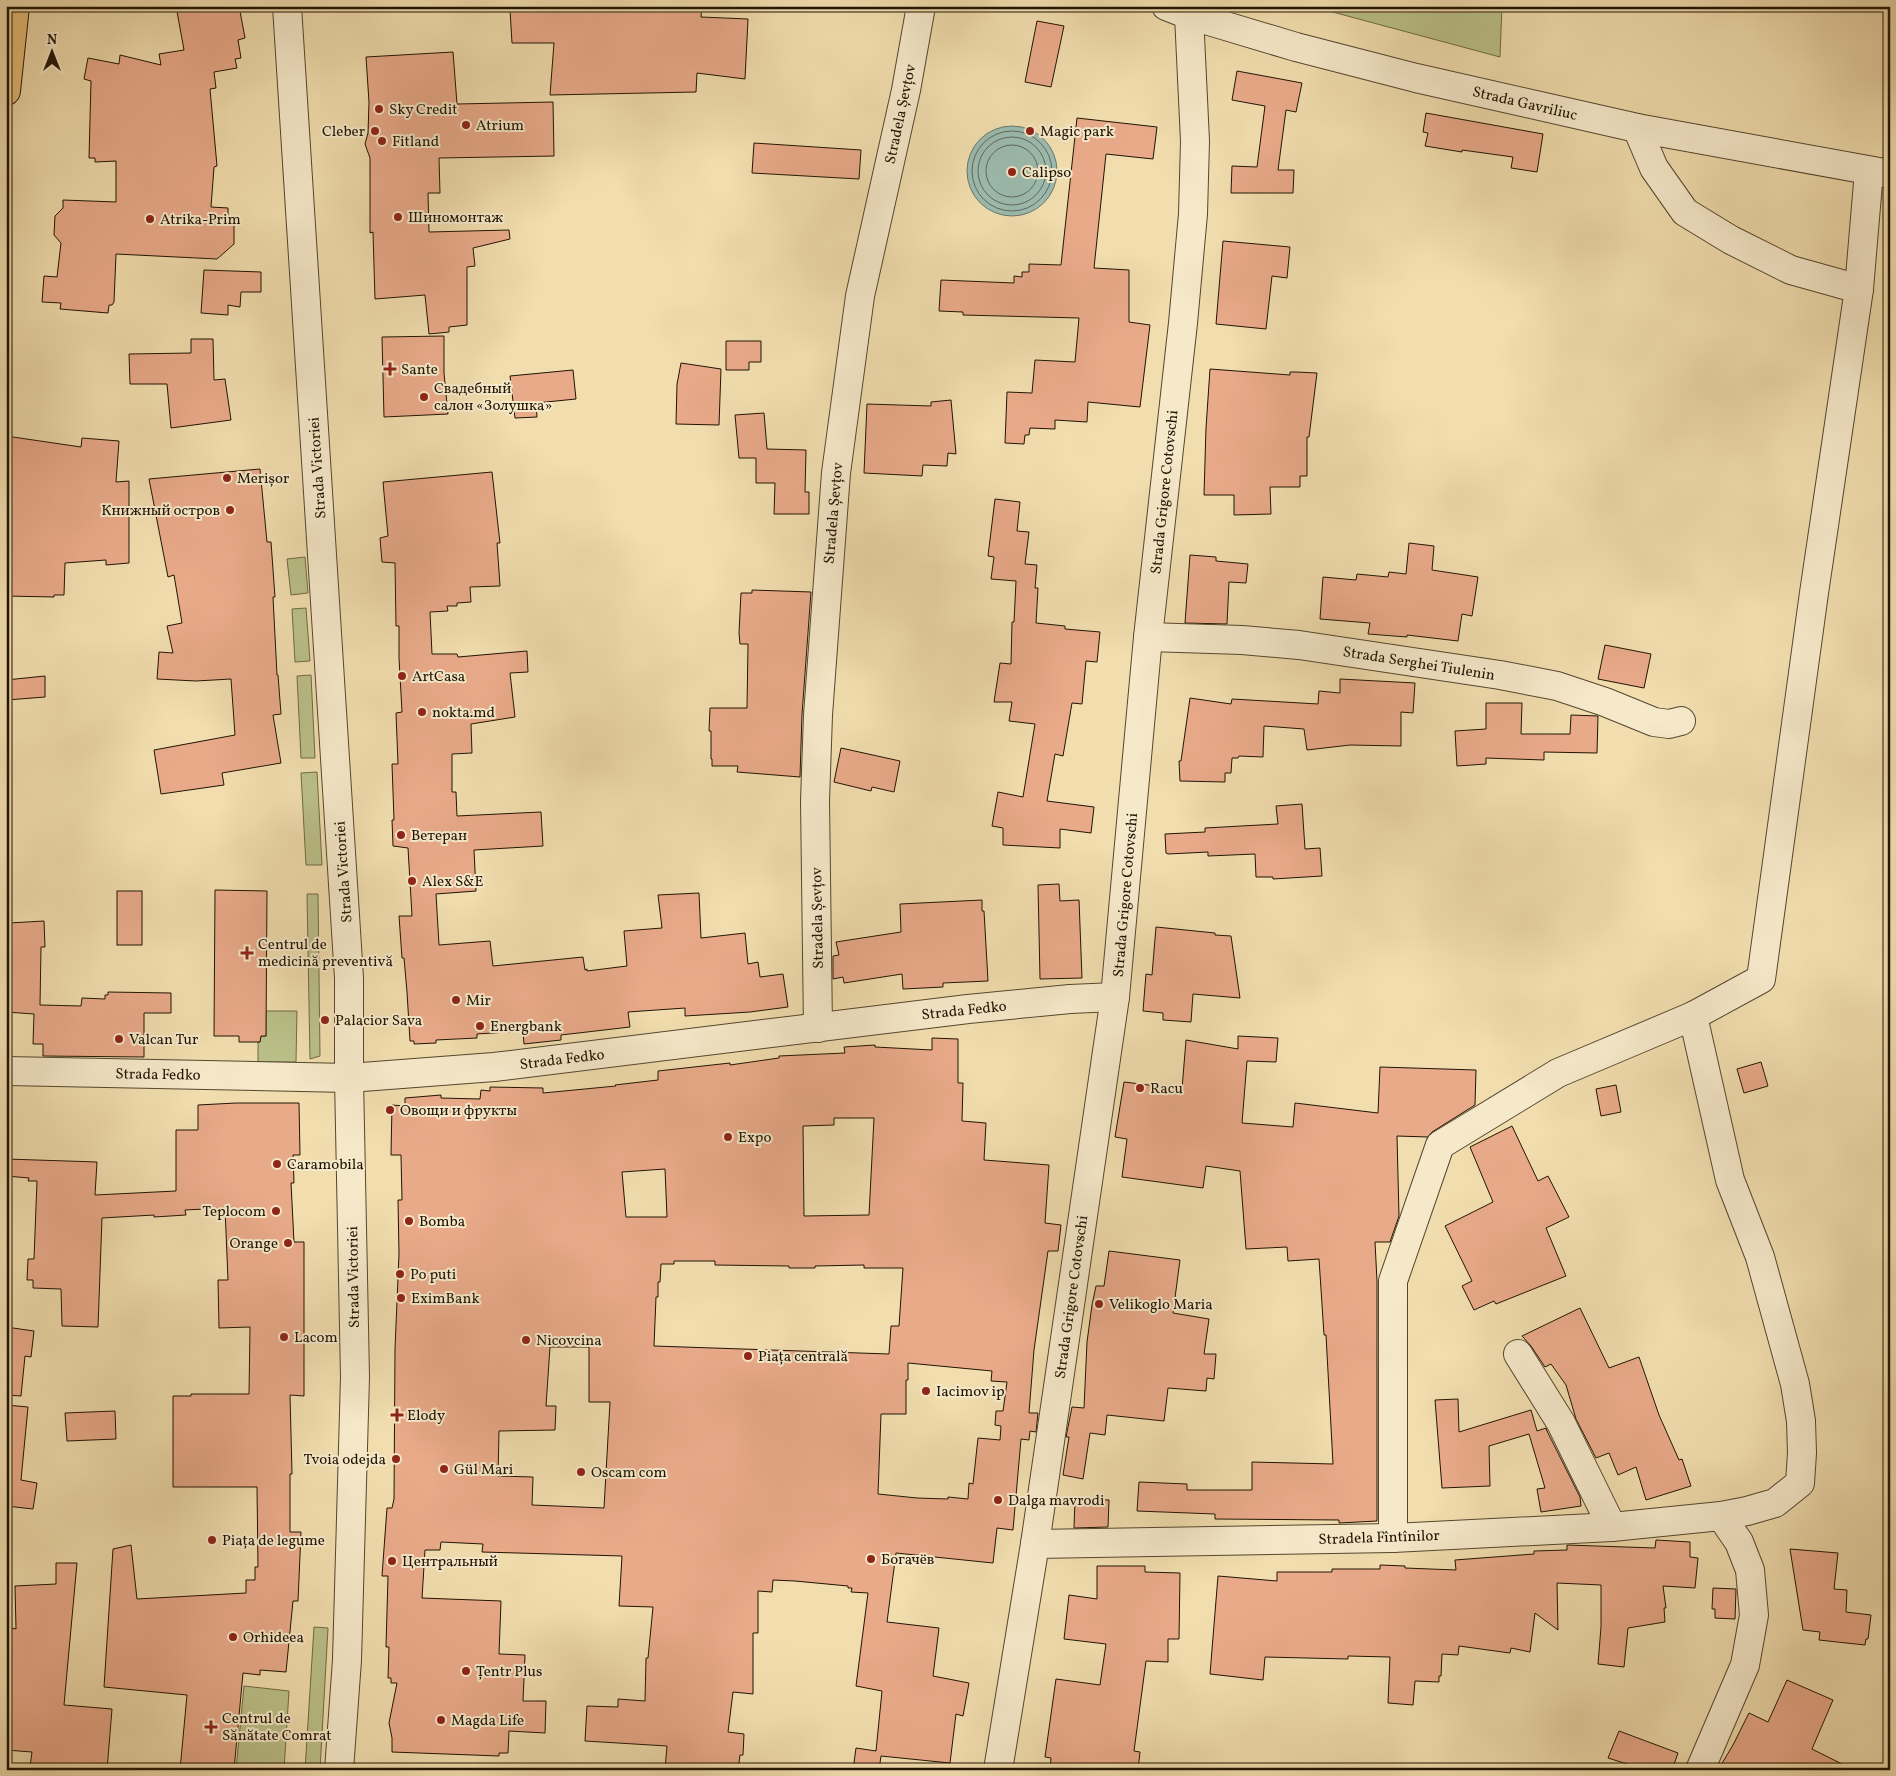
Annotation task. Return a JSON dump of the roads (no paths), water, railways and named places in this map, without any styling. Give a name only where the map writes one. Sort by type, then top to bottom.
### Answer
[{"type":"main road","points":[[6,91],[15,6]]},
{"type":"street","name":"Strada Victoriei","points":[[287,6],[349,978],[349,1078],[355,1377],[347,1660],[339,1770]]},
{"type":"street","name":"Stradela Șevțov","points":[[818,1028],[815,801],[818,715],[836,473],[860,296],[906,90],[921,6]]},
{"type":"street","name":"Strada Gavriliuc","points":[[1178,11],[1296,47],[1416,78],[1637,128],[1880,172]]},
{"type":"street","name":"Strada Grigore Cotovschi","points":[[998,1770],[1035,1544],[1115,998],[1148,637],[1183,323],[1193,214],[1195,141],[1178,11]]},
{"type":"street","points":[[1637,128],[1654,168],[1686,212],[1731,240],[1791,270],[1859,289]]},
{"type":"street","points":[[1393,1538],[1393,1281],[1440,1145],[1558,1072],[1693,1016],[1761,979],[1808,632],[1859,289],[1880,172]]},
{"type":"street","name":"Strada Serghei Tiulenin","points":[[1148,637],[1242,640],[1299,645],[1500,675],[1557,686],[1605,702],[1654,722],[1669,724],[1681,721]]},
{"type":"street","name":"Strada Fedko","points":[[6,1071],[349,1078],[494,1067],[968,1009],[1070,999],[1115,998]]},
{"type":"street","name":"Stradela Fîntînilor","points":[[1035,1544],[1393,1538],[1612,1527],[1721,1516],[1774,1503],[1800,1482],[1802,1453],[1801,1422],[1795,1384],[1760,1257],[1730,1180],[1693,1016]]},
{"type":"street","points":[[1518,1354],[1561,1423],[1612,1527]]},
{"type":"street","points":[[1700,1770],[1744,1665],[1754,1615],[1750,1570],[1739,1542],[1721,1516]]},
{"type":"water","name":"Calipso","points":[[1012,126],[1029,129],[1044,139],[1054,154],[1057,171],[1054,188],[1044,203],[1029,213],[1012,216],[995,213],[980,203],[970,188],[967,171],[970,154],[980,139],[995,129]]},
{"type":"place","name":"Sky Credit","points":[[379,109]]},
{"type":"place","name":"Atrium","points":[[466,125]]},
{"type":"place","name":"Cleber","points":[[375,131]]},
{"type":"place","name":"Magic park","points":[[1030,131]]},
{"type":"place","name":"Fitland","points":[[382,141]]},
{"type":"place","name":"Calipso","points":[[1012,172]]},
{"type":"place","name":"Шиномонтаж","points":[[398,217]]},
{"type":"place","name":"Atrika-Prim","points":[[150,219]]},
{"type":"place","name":"Sante","points":[[390,369]]},
{"type":"place","name":"Свадебный салон «Золушка»","points":[[424,397]]},
{"type":"place","name":"Merișor","points":[[227,478]]},
{"type":"place","name":"Книжный остров","points":[[230,510]]},
{"type":"place","name":"ArtCasa","points":[[402,676]]},
{"type":"place","name":"nokta.md","points":[[422,712]]},
{"type":"place","name":"Ветеран","points":[[401,835]]},
{"type":"place","name":"Alex S&E","points":[[412,881]]},
{"type":"place","name":"Centrul de medicină preventivă","points":[[247,953]]},
{"type":"place","name":"Mir","points":[[456,1000]]},
{"type":"place","name":"Palacior Sava","points":[[325,1020]]},
{"type":"place","name":"Energbank","points":[[480,1026]]},
{"type":"place","name":"Valcan Tur","points":[[119,1039]]},
{"type":"place","name":"Racu","points":[[1140,1088]]},
{"type":"place","name":"Овощи и фрукты","points":[[390,1110]]},
{"type":"place","name":"Expo","points":[[728,1137]]},
{"type":"place","name":"Caramobila","points":[[277,1164]]},
{"type":"place","name":"Teplocom","points":[[276,1211]]},
{"type":"place","name":"Bomba","points":[[409,1221]]},
{"type":"place","name":"Orange","points":[[288,1243]]},
{"type":"place","name":"Po puti","points":[[400,1274]]},
{"type":"place","name":"EximBank","points":[[401,1298]]},
{"type":"place","name":"Velikoglo Maria","points":[[1099,1304]]},
{"type":"place","name":"Lacom","points":[[284,1337]]},
{"type":"place","name":"Nicovcina","points":[[526,1340]]},
{"type":"place","name":"Piața centrală","points":[[748,1356]]},
{"type":"place","name":"Iacimov ip","points":[[926,1391]]},
{"type":"place","name":"Elody","points":[[397,1415]]},
{"type":"place","name":"Tvoia odejda","points":[[396,1459]]},
{"type":"place","name":"Gül Mari","points":[[444,1469]]},
{"type":"place","name":"Oscam com","points":[[581,1472]]},
{"type":"place","name":"Dalga mavrodi","points":[[998,1500]]},
{"type":"place","name":"Piața de legume","points":[[212,1540]]},
{"type":"place","name":"Богачёв","points":[[871,1559]]},
{"type":"place","name":"Центральный","points":[[392,1561]]},
{"type":"place","name":"Orhideea","points":[[233,1637]]},
{"type":"place","name":"Țentr Plus","points":[[466,1671]]},
{"type":"place","name":"Magda Life","points":[[441,1720]]},
{"type":"place","name":"Centrul de Sănătate Comrat","points":[[211,1727]]}]
